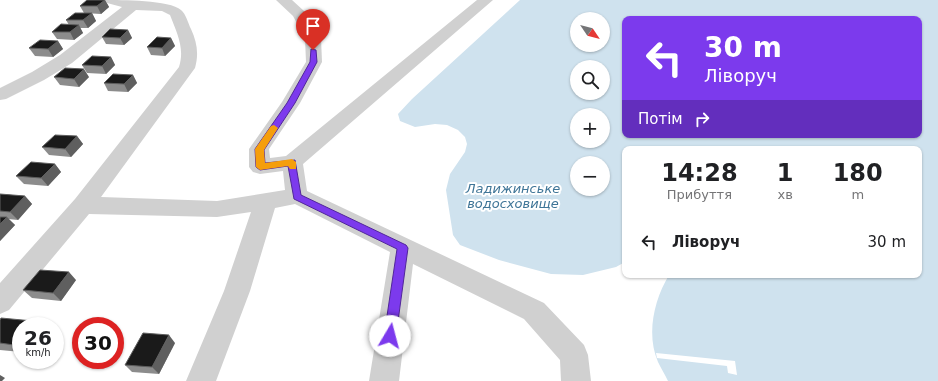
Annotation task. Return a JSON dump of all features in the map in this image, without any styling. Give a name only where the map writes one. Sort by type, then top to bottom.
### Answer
[{"type":"street","points":[[0,302],[83,205],[187,68],[191,58],[191,50],[176,13],[172,9],[132,5],[112,0]]},
{"type":"street","points":[[283,0],[299,14],[312,38],[314,62],[291,103],[259,149],[260,167],[292,162],[486,0]]},
{"type":"street","points":[[0,96],[66,59],[132,5]]},
{"type":"street","points":[[292,162],[297,196]]},
{"type":"street","points":[[83,205],[217,208],[297,196],[534,311],[574,355],[576,381]]},
{"type":"street","points":[[200,381],[236,291],[266,201]]},
{"type":"street","points":[[384,381],[403,248]]},
{"type":"water","name":"Ладижинське водосховище","points":[[520,0],[938,0],[938,381],[668,381],[654,351],[652,329],[653,317],[659,295],[668,278],[922,278],[922,146],[622,146],[622,264],[616,267],[583,275],[551,274],[499,260],[460,245],[453,235],[446,190],[450,174],[465,152],[467,144],[465,137],[458,130],[447,125],[435,124],[415,127],[400,121],[398,114],[412,99]]},
{"type":"pier","points":[[656,353],[735,361],[737,375],[728,373],[727,366],[657,358]]},
{"type":"building","points":[[87,0],[105,0],[97,6],[80,6]]},
{"type":"building","points":[[75,13],[92,13],[83,20],[66,20]]},
{"type":"building","points":[[61,24],[79,25],[70,32],[52,32]]},
{"type":"building","points":[[110,29],[128,30],[120,38],[102,37]]},
{"type":"building","points":[[157,37],[171,38],[162,48],[147,47]]},
{"type":"building","points":[[40,40],[58,41],[48,49],[29,48]]},
{"type":"building","points":[[92,56],[111,57],[102,66],[82,65]]},
{"type":"building","points":[[65,68],[84,69],[74,79],[54,77]]},
{"type":"building","points":[[113,74],[133,75],[124,84],[104,83]]},
{"type":"building","points":[[55,135],[77,136],[65,149],[42,147]]},
{"type":"building","points":[[31,162],[55,164],[41,178],[16,176]]},
{"type":"building","points":[[0,194],[25,196],[10,212],[0,211]]},
{"type":"building","points":[[0,217],[7,217],[0,224]]},
{"type":"building","points":[[40,270],[69,272],[53,293],[23,290]]},
{"type":"building","points":[[1,318],[12,319],[12,345],[0,343]]},
{"type":"building","points":[[143,333],[169,335],[152,367],[125,365]]},
{"type":"slow traffic","points":[[274,128],[259,149],[260,167],[292,162],[293,167]]},
{"type":"route","points":[[313,50],[314,62],[291,103],[259,149],[260,167],[292,162],[297,196],[403,248],[390,336]]}]
